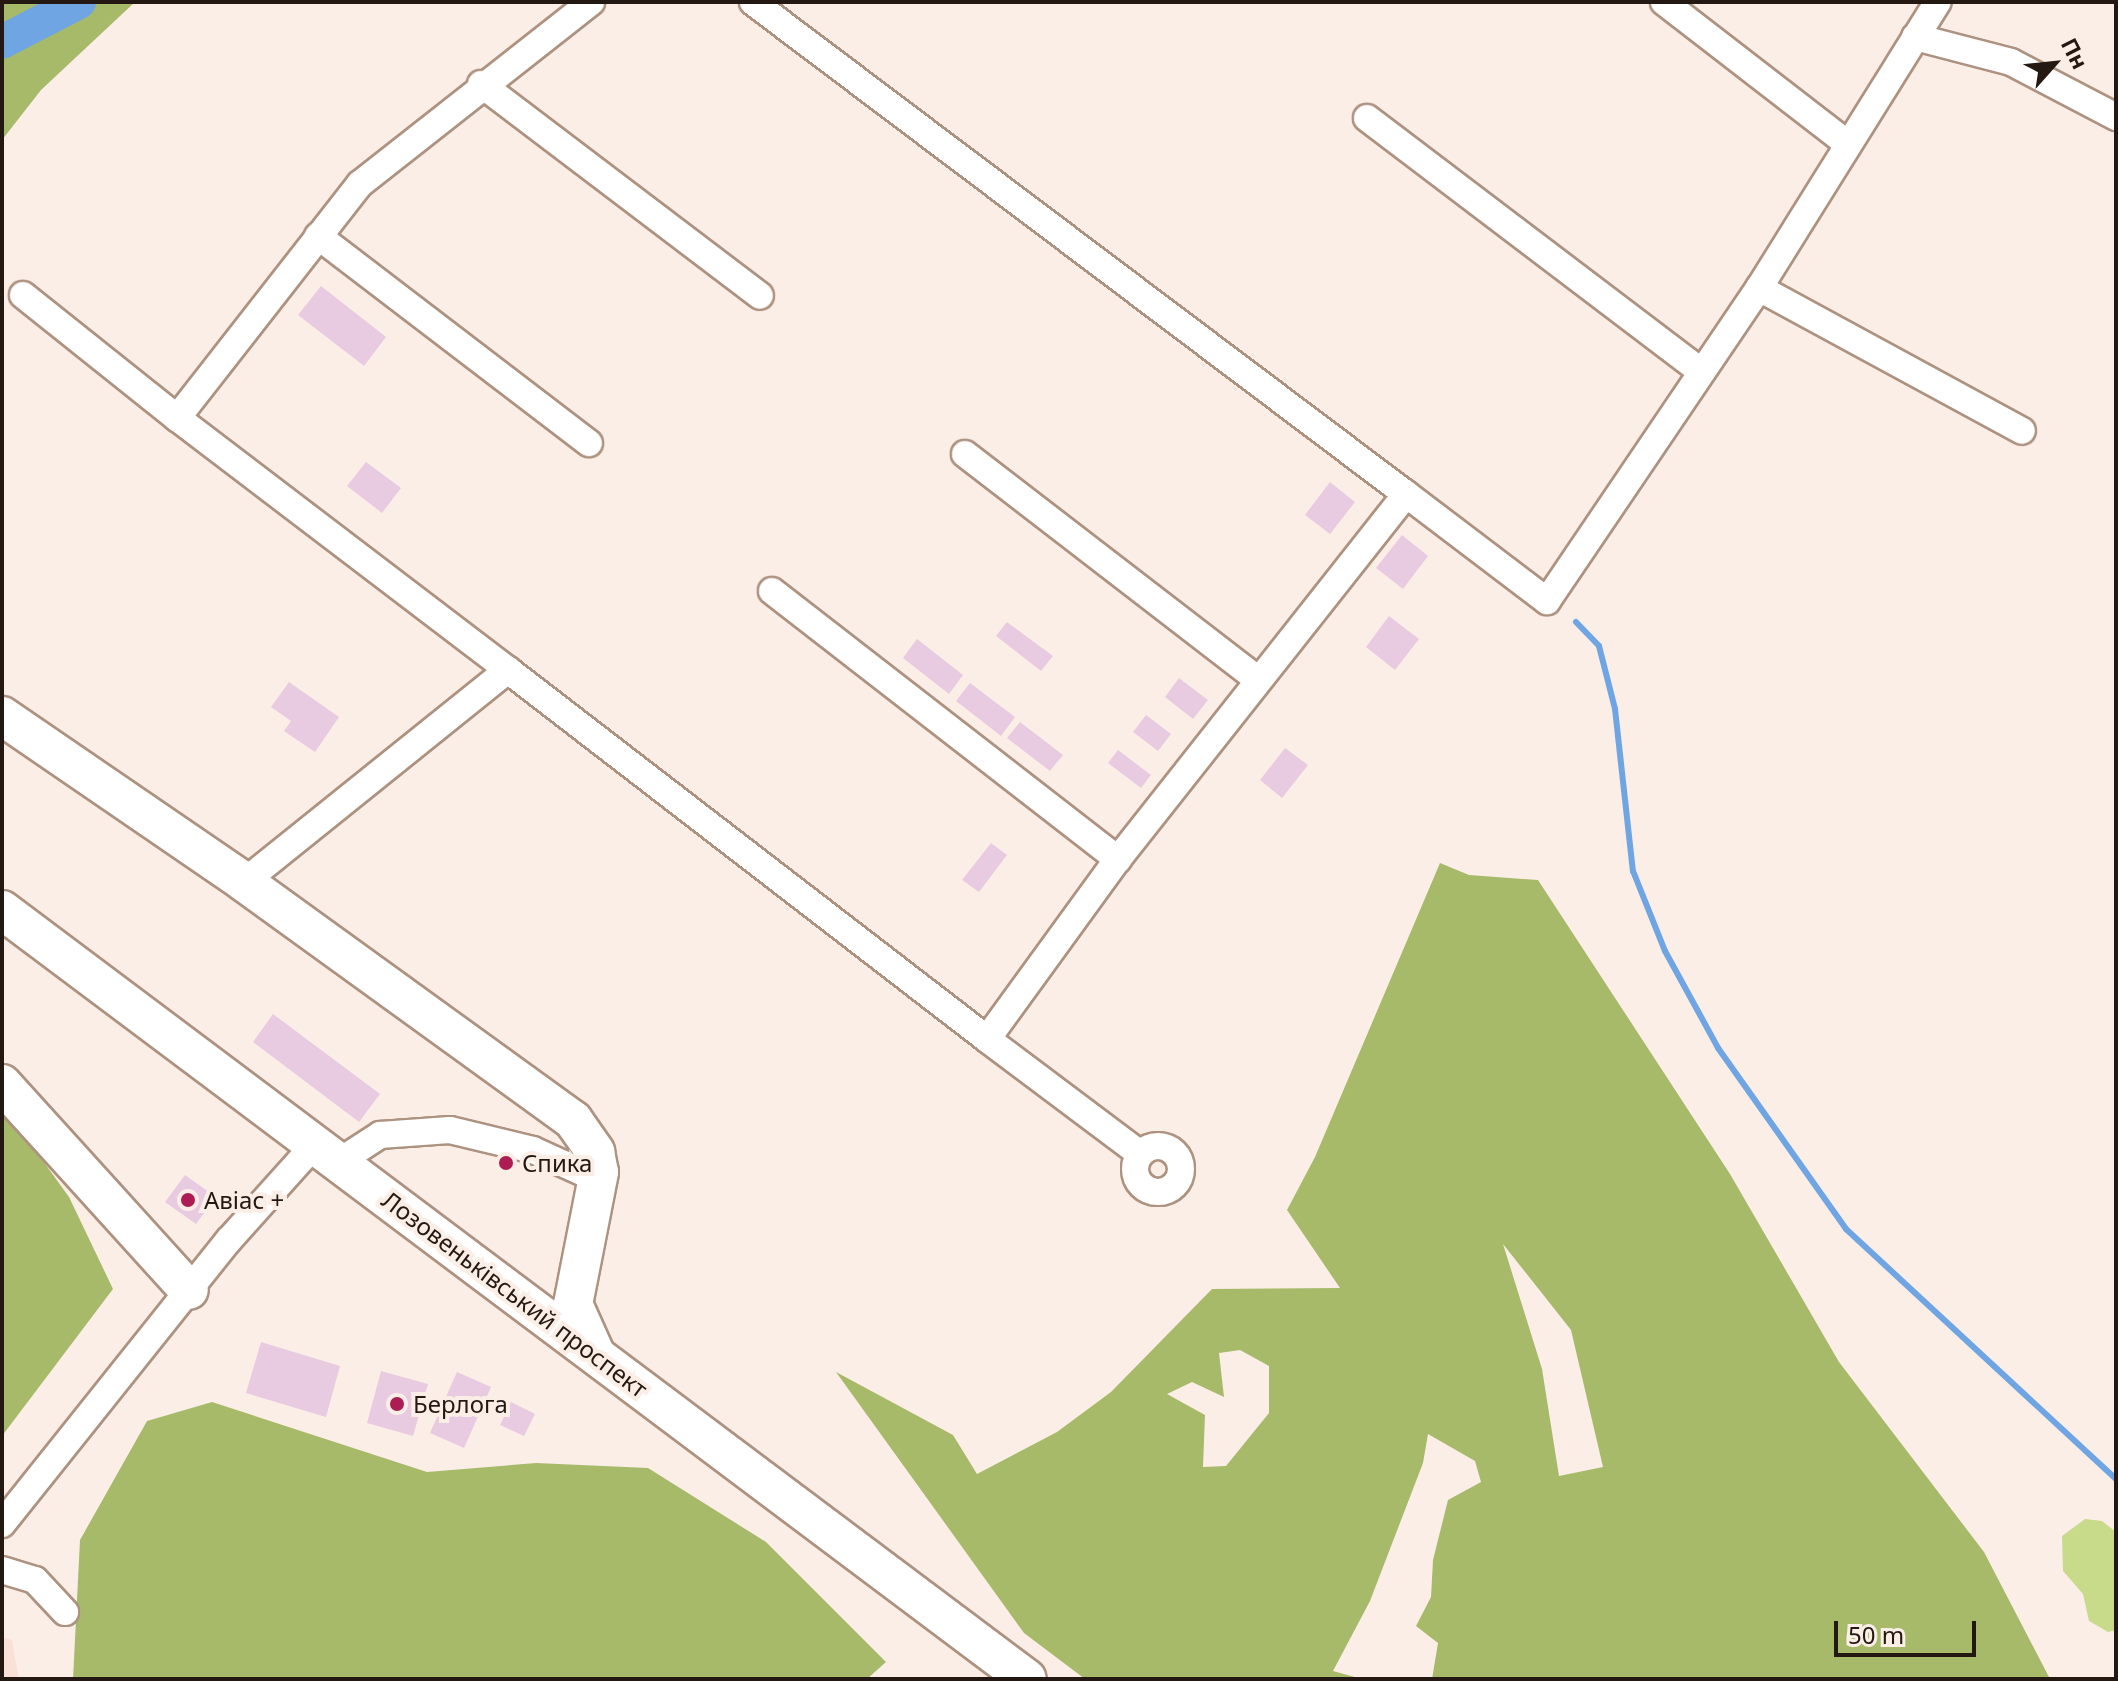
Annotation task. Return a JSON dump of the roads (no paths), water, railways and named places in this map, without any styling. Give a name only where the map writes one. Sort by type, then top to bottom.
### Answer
[{"type":"highway","points":[[2,716],[554,1101],[586,1135],[595,1152],[599,1180],[573,1304],[597,1357]]},
{"type":"highway","name":"Лозовеньківський проспект","points":[[2,910],[1027,1679]]},
{"type":"highway","points":[[2,1084],[189,1290]]},
{"type":"street","points":[[177,418],[360,184],[481,84],[591,2]]},
{"type":"street","points":[[753,2],[1547,601],[1699,370],[1759,288],[1938,2]]},
{"type":"street","points":[[1664,2],[1848,144]]},
{"type":"street","points":[[1915,37],[2011,62],[2116,117]]},
{"type":"street","points":[[481,84],[760,296]]},
{"type":"street","points":[[1367,118],[1699,370]]},
{"type":"street","points":[[318,236],[589,443]]},
{"type":"street","points":[[1759,288],[2022,431]]},
{"type":"street","points":[[23,295],[177,418],[1140,1154]]},
{"type":"street","points":[[965,454],[1257,679]]},
{"type":"street","points":[[987,1039],[1118,859],[1406,494]]},
{"type":"street","points":[[772,591],[1118,859]]},
{"type":"street","points":[[244,882],[508,670]]},
{"type":"street","points":[[2,1524],[189,1290],[328,1152],[380,1135],[450,1130],[533,1150],[599,1180]]},
{"type":"street","points":[[2,1570],[35,1580],[65,1612]]},
{"type":"waterway","points":[[2,42],[79,2]]},
{"type":"waterway","points":[[1576,622],[1599,646],[1615,709],[1633,871],[1665,951],[1718,1048],[1846,1229],[2116,1479]]},
{"type":"place","name":"Спика","points":[[506,1163]]},
{"type":"place","name":"Авiас +","points":[[188,1200]]},
{"type":"place","name":"Берлога","points":[[397,1404]]}]
